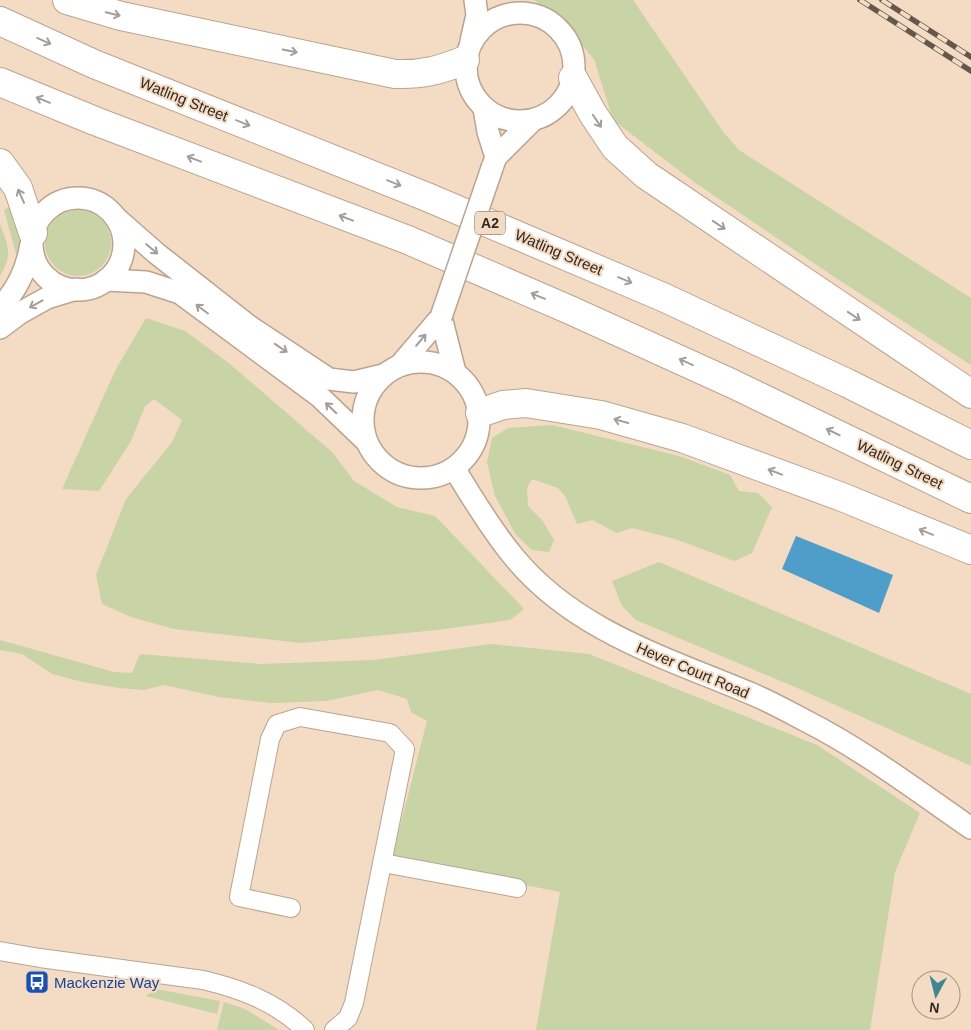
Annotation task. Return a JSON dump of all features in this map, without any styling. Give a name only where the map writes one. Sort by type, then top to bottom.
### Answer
[{"type":"highway","points":[[67,0],[121,16],[395,74],[417,74],[443,69],[468,52]]},
{"type":"highway","points":[[132,0],[263,45]]},
{"type":"highway","name":"Watling Street","points":[[0,21],[94,64],[427,197],[665,298],[847,383],[971,445]]},
{"type":"highway","points":[[573,78],[593,114],[615,147],[646,176],[971,394]]},
{"type":"highway","name":"Watling Street","points":[[0,82],[95,121],[408,240],[734,384],[971,499]]},
{"type":"highway","points":[[0,162],[18,188],[34,233]]},
{"type":"highway","points":[[480,413],[503,405],[526,403],[601,415],[682,438],[833,494],[971,550]]},
{"type":"street","points":[[475,0],[477,15],[468,52],[467,79],[473,95],[484,108],[499,117],[516,122],[533,120],[547,114],[559,105],[568,93],[573,78],[574,60],[568,42],[557,27],[541,17],[515,12],[500,0]]},
{"type":"street","points":[[468,52],[479,31],[492,21],[507,14],[523,13]]},
{"type":"street","points":[[484,108],[494,162]]},
{"type":"street","points":[[366,441],[362,423],[364,405],[371,389],[392,370],[441,316],[494,162],[533,120]]},
{"type":"street","points":[[0,308],[14,292],[24,273],[38,221],[46,211],[67,199],[80,198],[92,200],[104,206],[156,253],[249,326],[329,379],[354,382],[419,361],[438,364],[455,372],[467,383],[476,397],[480,413],[479,429],[475,444],[466,457],[454,468],[438,476],[421,478],[404,476],[388,468],[375,456],[366,441],[319,396],[180,292],[146,282],[106,280]]},
{"type":"street","points":[[0,328],[20,313],[47,298],[76,289],[92,287],[106,280],[116,269],[123,251],[123,236],[115,217]]},
{"type":"street","points":[[34,233],[32,244],[34,256],[41,271],[50,280],[59,285],[76,289]]},
{"type":"street","points":[[441,316],[455,372]]},
{"type":"street","name":"Hever Court Road","points":[[454,468],[484,516],[514,557],[539,583],[570,609],[595,625],[641,649],[754,695],[842,740],[971,828]]},
{"type":"street","points":[[291,908],[239,897],[270,739],[277,724],[300,717],[390,733],[405,749],[354,1003],[348,1018],[334,1030]]},
{"type":"street","points":[[383,863],[517,888]]},
{"type":"street","points":[[0,951],[203,980],[226,985],[269,1003],[305,1030]]},
{"type":"green space","points":[[534,0],[633,0],[724,133],[739,150],[971,298],[971,365],[836,278],[694,182],[613,120],[594,59],[557,17]]},
{"type":"green space","points":[[15,204],[20,224],[19,254],[16,254],[4,210]]},
{"type":"green space","points":[[78,210],[91,212],[106,225],[109,230],[111,243],[109,256],[96,271],[91,274],[78,276],[65,274],[50,261],[47,256],[45,243],[47,230],[60,215],[65,212]]},
{"type":"green space","points":[[0,224],[8,256],[0,276]]},
{"type":"green space","points":[[146,318],[185,331],[230,364],[332,452],[354,481],[397,507],[435,516],[524,609],[510,620],[437,630],[302,643],[174,629],[131,617],[102,604],[96,575],[126,499],[172,442],[182,420],[154,399],[145,406],[131,441],[99,491],[62,489],[116,369]]},
{"type":"green space","points":[[552,425],[679,456],[730,475],[739,491],[758,493],[772,507],[752,553],[734,561],[675,539],[632,528],[617,533],[592,520],[577,524],[565,496],[558,488],[532,479],[527,488],[528,506],[542,520],[554,540],[549,552],[532,550],[516,535],[495,496],[487,462],[492,438],[508,428]]},
{"type":"green space","points":[[659,562],[971,694],[971,766],[802,690],[636,620],[622,606],[612,581]]},
{"type":"green space","points":[[0,640],[114,672],[132,673],[140,654],[261,664],[374,660],[491,644],[589,654],[817,745],[920,813],[895,872],[870,1030],[536,1030],[560,892],[392,858],[427,721],[411,712],[407,699],[378,690],[326,701],[271,703],[219,697],[164,685],[144,690],[119,688],[52,674],[22,654],[0,650]]},
{"type":"green space","points":[[156,989],[220,1001],[217,1014],[146,996]]},
{"type":"green space","points":[[224,1002],[245,1009],[279,1030],[217,1030]]},
{"type":"water","points":[[796,536],[893,575],[879,613],[782,569]]},
{"type":"railway","points":[[860,0],[971,71]]},
{"type":"railway","points":[[882,0],[971,57]]},
{"type":"place","name":"Mackenzie Way","points":[[37,982]]}]
